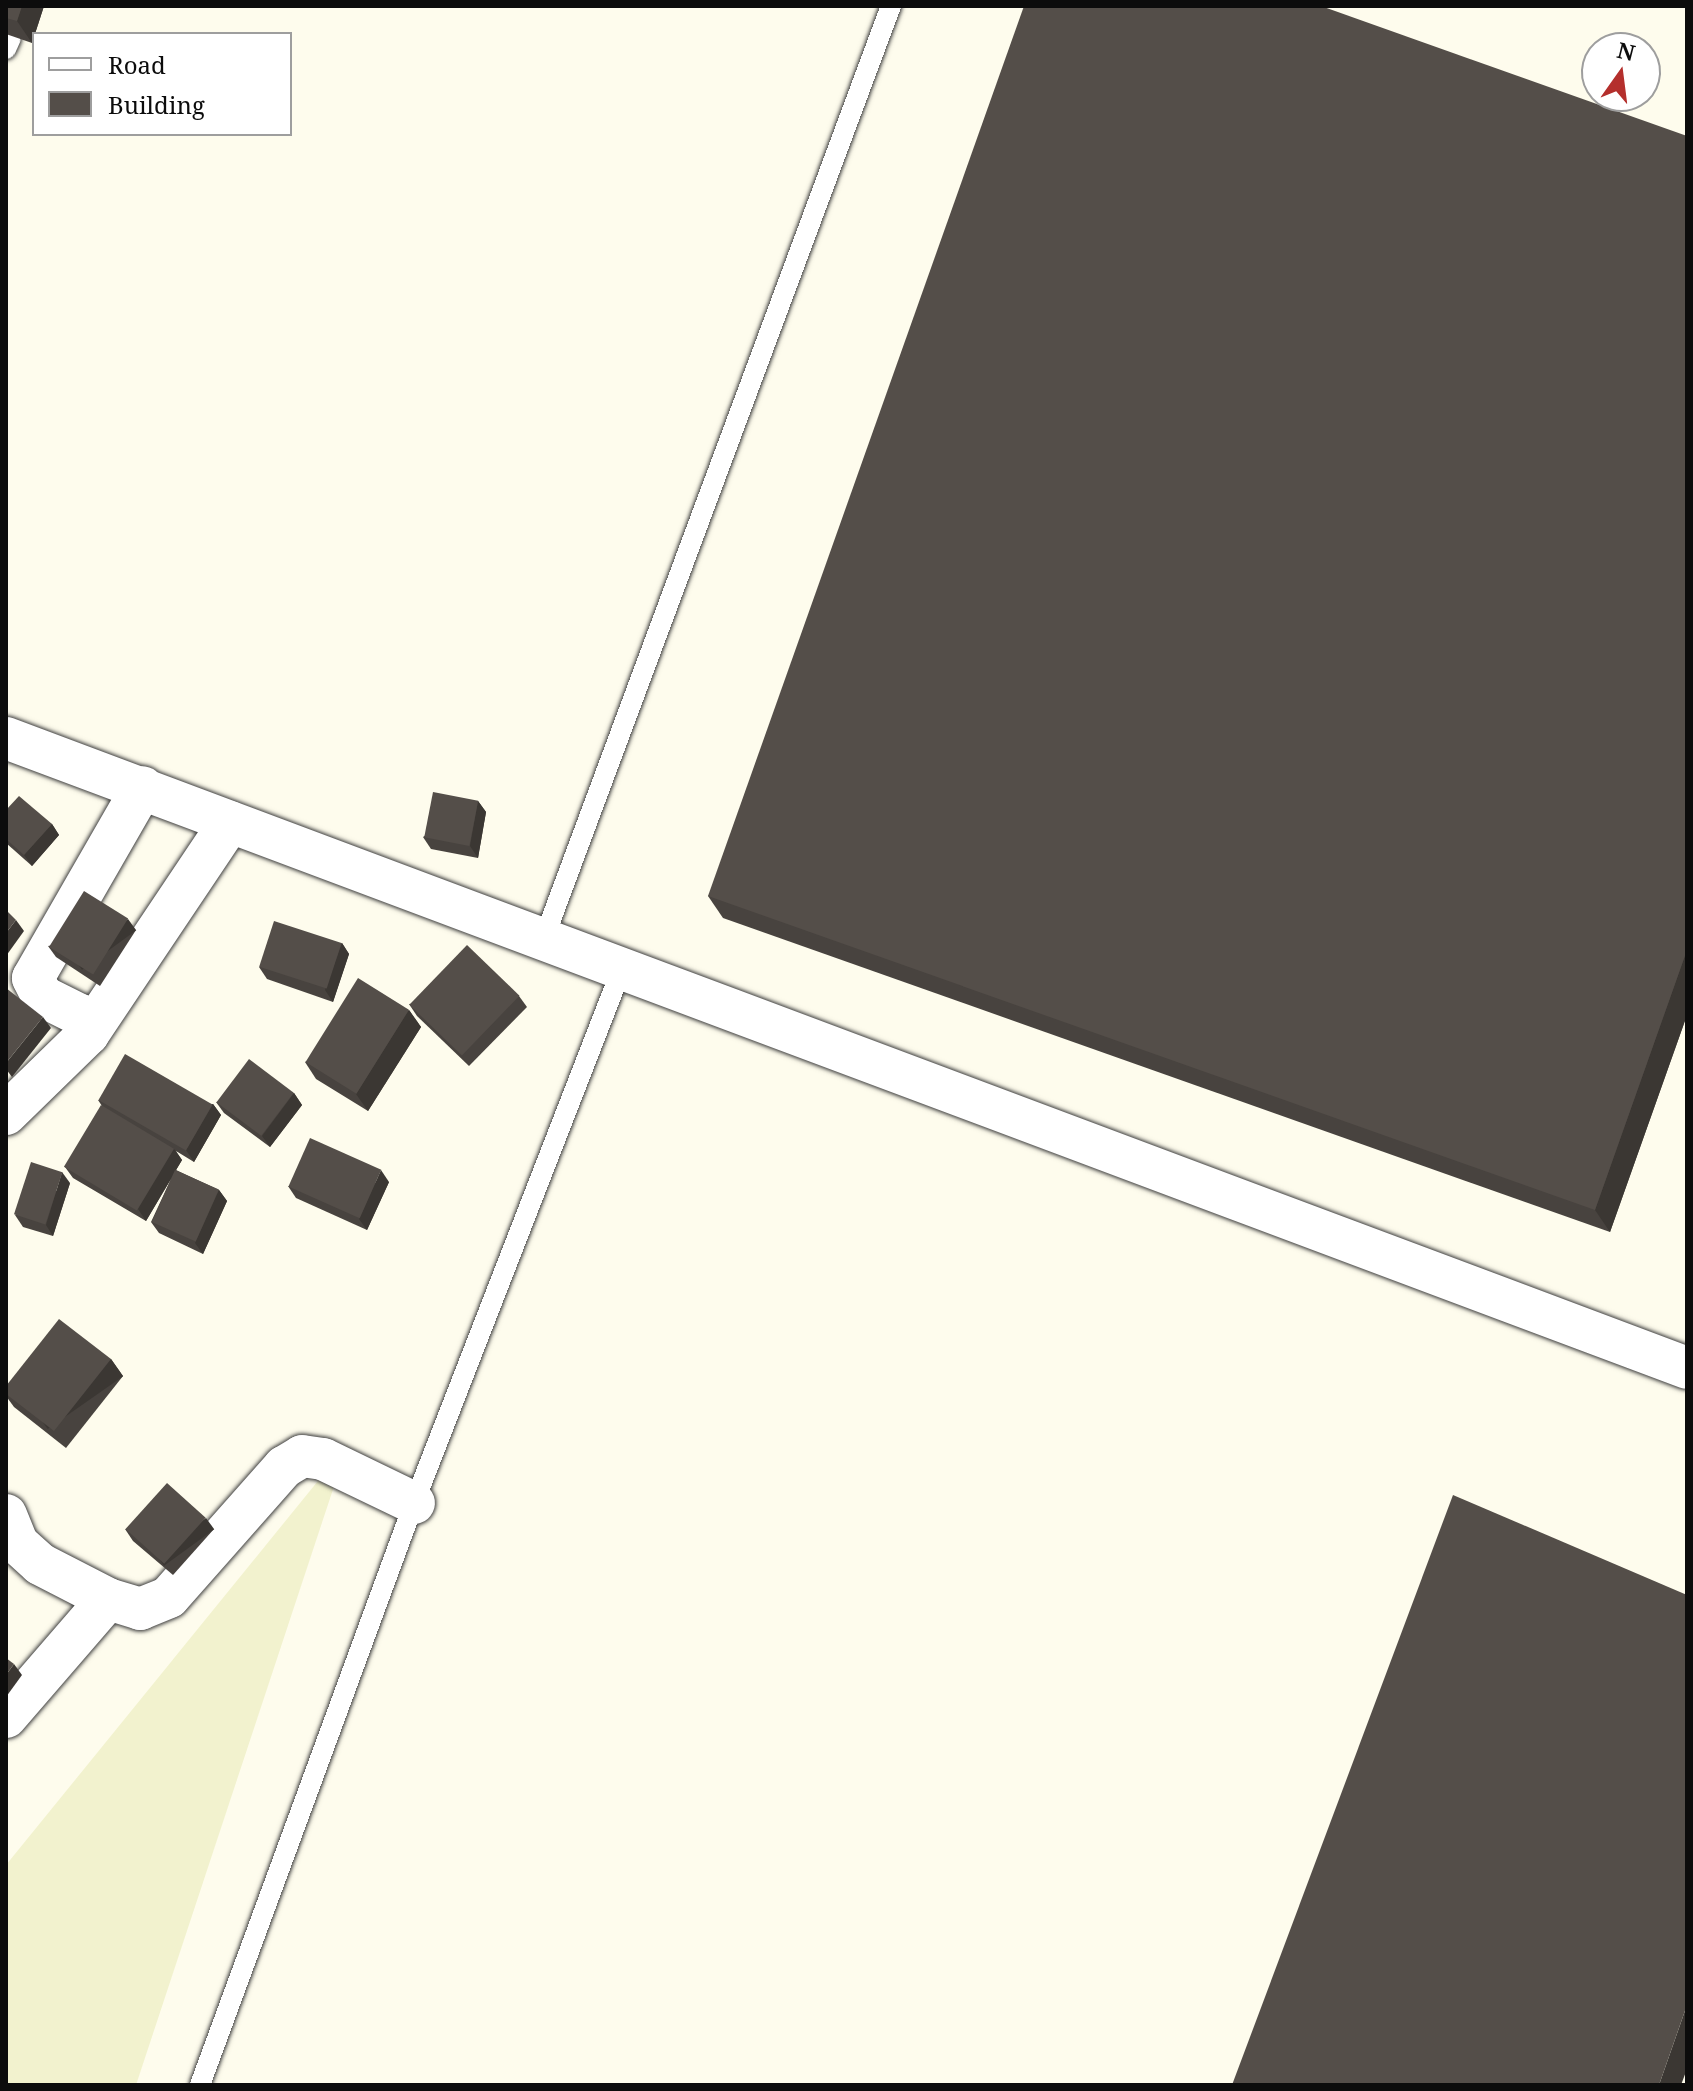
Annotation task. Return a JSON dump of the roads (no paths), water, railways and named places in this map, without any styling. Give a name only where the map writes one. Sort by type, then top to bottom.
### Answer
[{"type":"street","points":[[6,738],[1687,1368]]},
{"type":"street","points":[[88,1034],[80,1015],[42,996],[33,978],[143,787]]},
{"type":"street","points":[[6,1114],[88,1034],[230,822]]},
{"type":"street","points":[[6,1515],[18,1544],[40,1564],[108,1599],[140,1609],[169,1597],[284,1467],[302,1456],[323,1459],[414,1503]]},
{"type":"street","points":[[6,1717],[108,1599]]},
{"type":"lane","points":[[543,941],[891,6]]},
{"type":"lane","points":[[200,2085],[414,1503],[622,968]]}]
